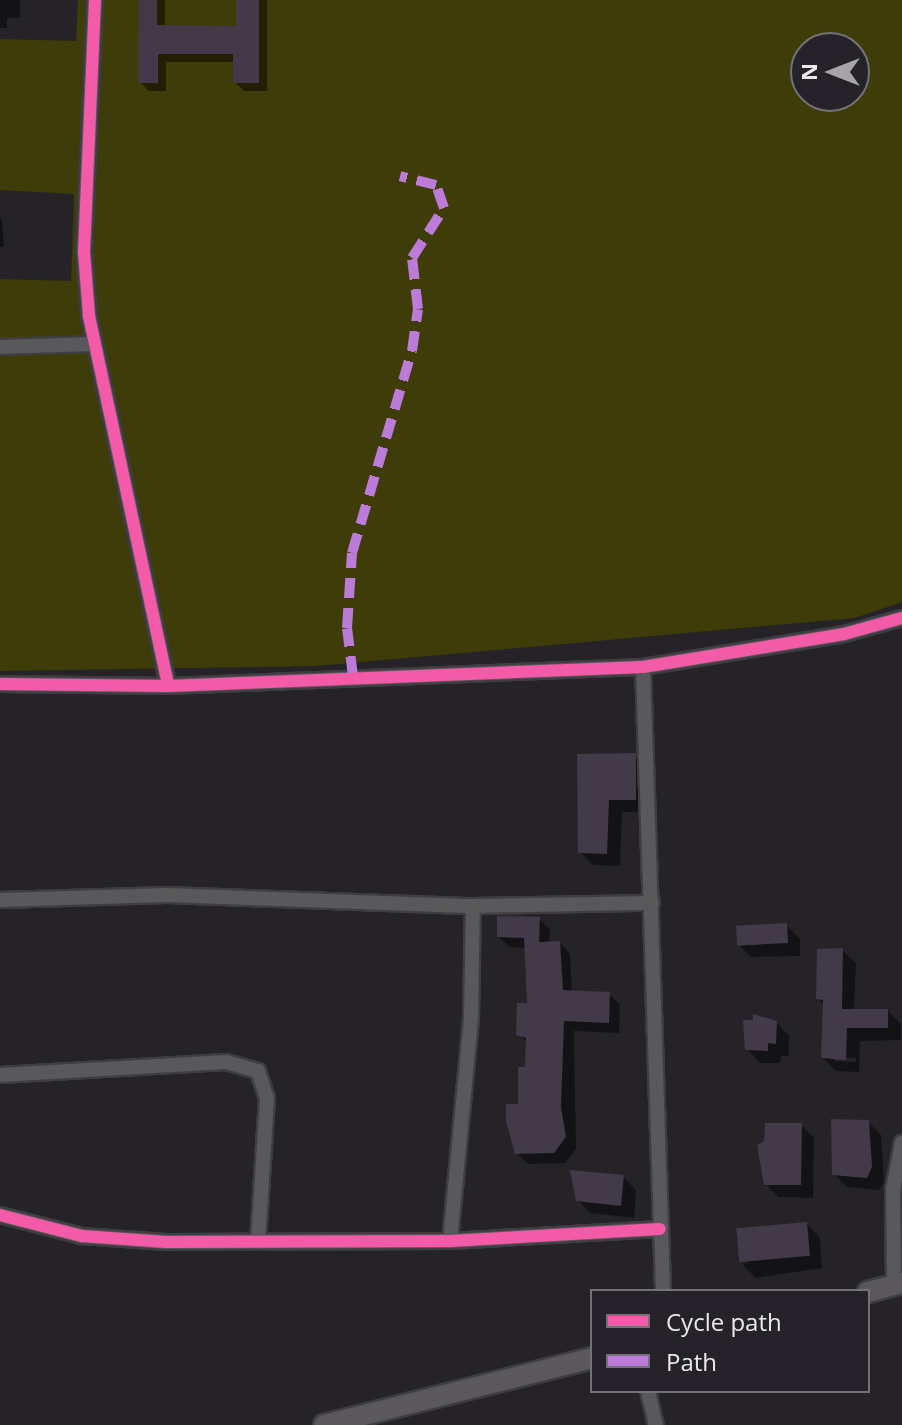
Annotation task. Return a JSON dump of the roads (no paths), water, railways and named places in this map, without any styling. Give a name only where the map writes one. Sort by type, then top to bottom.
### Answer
[{"type":"main road","points":[[870,1291],[898,1284]]},
{"type":"main road","points":[[324,1425],[590,1358]]},
{"type":"street","points":[[95,0],[84,252],[95,344],[168,686]]},
{"type":"street","points":[[0,347],[95,344]]},
{"type":"street","points":[[0,684],[168,686],[643,667],[844,634],[902,618]]},
{"type":"street","points":[[643,667],[663,1289]]},
{"type":"street","points":[[0,900],[167,895],[473,906],[652,903]]},
{"type":"street","points":[[450,1241],[471,1017],[473,906]]},
{"type":"street","points":[[0,1075],[226,1062],[258,1071],[267,1098],[258,1242]]},
{"type":"street","points":[[898,1284],[893,1190],[902,1143]]},
{"type":"street","points":[[0,1215],[120,1240],[450,1241],[660,1229]]},
{"type":"street","points":[[648,1393],[656,1425]]}]
